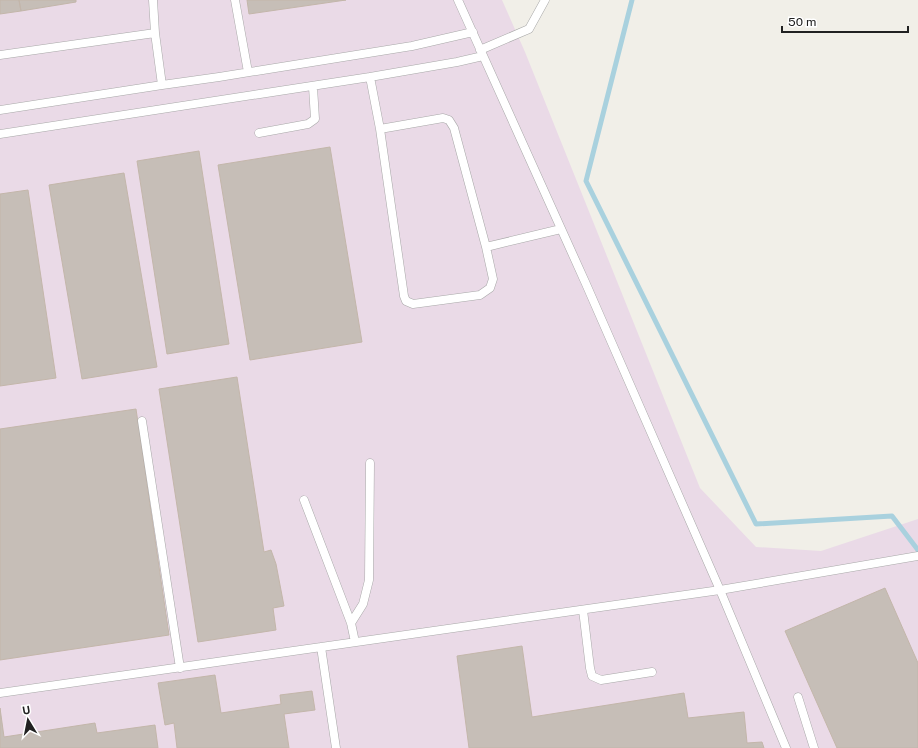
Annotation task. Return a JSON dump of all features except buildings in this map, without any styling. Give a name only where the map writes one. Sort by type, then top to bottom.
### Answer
[{"type":"lane","points":[[153,0],[162,84]]},
{"type":"lane","points":[[235,0],[248,72]]},
{"type":"lane","points":[[458,0],[561,228],[720,590],[786,748]]},
{"type":"lane","points":[[0,134],[313,87],[457,62],[481,53],[529,29],[545,0]]},
{"type":"lane","points":[[0,110],[412,46],[472,32]]},
{"type":"lane","points":[[0,54],[156,33]]},
{"type":"lane","points":[[370,77],[380,129],[404,296],[406,301],[413,304],[480,295],[490,288],[493,279],[486,247],[454,128],[449,120],[443,118],[380,129]]},
{"type":"lane","points":[[259,133],[308,124],[315,119],[313,87]]},
{"type":"lane","points":[[486,247],[561,228]]},
{"type":"lane","points":[[142,421],[180,668]]},
{"type":"lane","points":[[351,622],[363,604],[369,580],[370,463]]},
{"type":"lane","points":[[304,500],[351,622],[355,642]]},
{"type":"lane","points":[[0,693],[720,590],[918,556]]},
{"type":"lane","points":[[583,610],[592,676],[601,680],[652,672]]},
{"type":"lane","points":[[321,647],[336,748]]},
{"type":"lane","points":[[798,697],[814,748]]},
{"type":"shaded area","points":[[0,0],[502,0],[525,52],[700,488],[756,547],[821,551],[918,519],[918,748],[0,748]]},
{"type":"waterway","points":[[632,0],[586,181],[756,524],[892,516],[918,550]]}]
